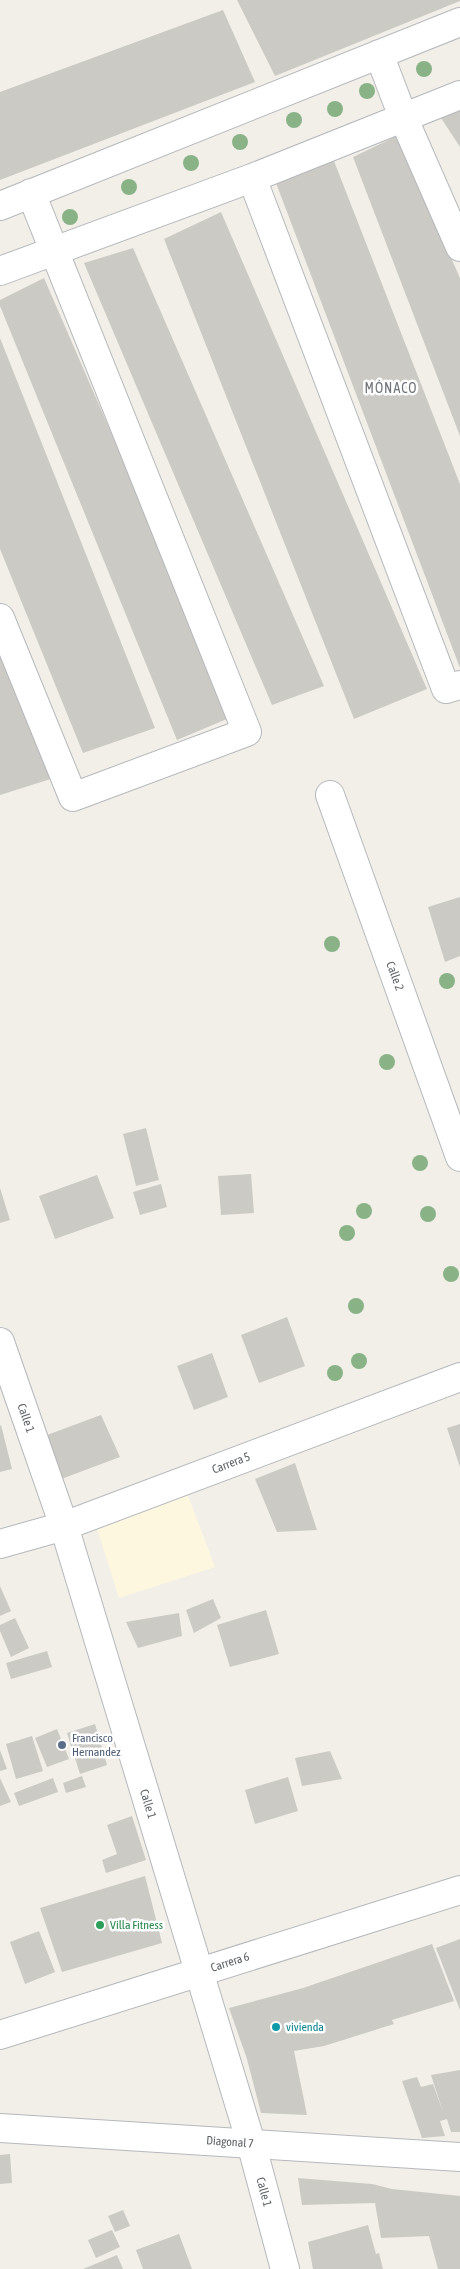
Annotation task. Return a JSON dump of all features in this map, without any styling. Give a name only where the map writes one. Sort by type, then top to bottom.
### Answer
[{"type":"street","points":[[0,206],[460,22]]},
{"type":"street","points":[[379,54],[403,117],[460,247]]},
{"type":"street","points":[[0,271],[252,178],[460,95]]},
{"type":"street","points":[[252,178],[446,689],[460,685]]},
{"type":"street","points":[[0,618],[72,797],[246,732],[31,193]]},
{"type":"street","name":"Calle 2","points":[[330,795],[460,1156]]},
{"type":"street","name":"Calle 1","points":[[0,1342],[64,1526],[251,2143],[285,2269]]},
{"type":"street","name":"Carrera 5","points":[[0,1544],[64,1526],[460,1376]]},
{"type":"street","name":"Carrera 6","points":[[0,2034],[460,1890]]},
{"type":"street","name":"Diagonal 7","points":[[0,2128],[460,2157]]},
{"type":"shaded area","points":[[187,1493],[215,1567],[119,1598],[95,1522]]},
{"type":"building","points":[[237,0],[460,0],[460,1],[275,76]]},
{"type":"building","points":[[223,10],[255,82],[0,180],[0,92]]},
{"type":"building","points":[[460,110],[460,147],[441,118]]},
{"type":"building","points":[[397,136],[460,278],[460,436],[353,157]]},
{"type":"building","points":[[334,161],[460,484],[460,668],[276,183]]},
{"type":"building","points":[[221,212],[427,689],[354,719],[164,239]]},
{"type":"building","points":[[133,248],[324,686],[272,705],[84,263]]},
{"type":"building","points":[[44,278],[234,716],[177,740],[0,306],[0,300]]},
{"type":"building","points":[[0,338],[155,728],[83,753],[0,549]]},
{"type":"building","points":[[0,642],[57,777],[0,795]]},
{"type":"building","points":[[460,897],[460,956],[445,962],[428,907]]},
{"type":"building","points":[[146,1128],[159,1180],[136,1186],[123,1134]]},
{"type":"building","points":[[251,1174],[254,1213],[221,1215],[218,1176]]},
{"type":"building","points":[[97,1175],[114,1218],[55,1239],[39,1196]]},
{"type":"building","points":[[161,1184],[167,1207],[140,1215],[133,1192]]},
{"type":"building","points":[[0,1188],[10,1220],[0,1223]]},
{"type":"building","points":[[287,1317],[305,1366],[259,1383],[241,1335]]},
{"type":"building","points":[[212,1353],[228,1397],[194,1410],[177,1366]]},
{"type":"building","points":[[101,1415],[120,1457],[56,1481],[47,1435]]},
{"type":"building","points":[[460,1424],[460,1467],[447,1428]]},
{"type":"building","points":[[0,1426],[12,1469],[0,1472]]},
{"type":"building","points":[[295,1463],[317,1530],[277,1532],[255,1479]]},
{"type":"building","points":[[0,1586],[11,1611],[0,1616]]},
{"type":"building","points":[[213,1599],[221,1618],[194,1633],[186,1610]]},
{"type":"building","points":[[266,1610],[279,1654],[230,1667],[217,1625]]},
{"type":"building","points":[[179,1613],[182,1636],[138,1648],[126,1622]]},
{"type":"building","points":[[15,1618],[29,1648],[11,1657],[0,1631],[0,1625]]},
{"type":"building","points":[[47,1651],[52,1667],[11,1679],[6,1663]]},
{"type":"building","points":[[95,1724],[107,1765],[80,1774],[67,1733]]},
{"type":"building","points":[[57,1729],[69,1759],[47,1767],[35,1738]]},
{"type":"building","points":[[32,1736],[43,1771],[16,1779],[6,1744]]},
{"type":"building","points":[[0,1750],[7,1769],[0,1771]]},
{"type":"building","points":[[330,1751],[342,1779],[302,1786],[295,1758]]},
{"type":"building","points":[[82,1776],[86,1787],[66,1793],[63,1783]]},
{"type":"building","points":[[288,1777],[298,1811],[255,1824],[245,1790]]},
{"type":"building","points":[[0,1778],[11,1802],[0,1806]]},
{"type":"building","points":[[53,1778],[58,1792],[19,1806],[14,1793]]},
{"type":"building","points":[[132,1816],[146,1860],[106,1873],[102,1860],[117,1854],[107,1825]]},
{"type":"building","points":[[145,1876],[162,1943],[62,1972],[40,1908]]},
{"type":"building","points":[[39,1931],[55,1972],[25,1984],[10,1942]]},
{"type":"building","points":[[460,1939],[460,2010],[436,1948]]},
{"type":"building","points":[[432,1944],[454,2001],[392,2020],[394,2024],[324,2046],[294,2051],[307,2115],[261,2113],[247,2059],[229,2008],[303,1988]]},
{"type":"building","points":[[460,2070],[460,2132],[451,2132],[447,2119],[440,2121],[445,2136],[422,2138],[402,2081],[417,2077],[421,2087],[433,2084],[443,2112],[431,2075]]},
{"type":"building","points":[[10,2154],[12,2183],[0,2184],[0,2155]]},
{"type":"building","points":[[298,2178],[372,2184],[392,2189],[460,2196],[460,2269],[438,2269],[429,2236],[381,2238],[375,2203],[302,2205]]},
{"type":"building","points":[[123,2210],[130,2226],[115,2232],[108,2216]]},
{"type":"building","points":[[368,2225],[376,2254],[379,2253],[383,2269],[313,2269],[308,2242]]},
{"type":"building","points":[[112,2230],[120,2247],[96,2258],[88,2240]]},
{"type":"building","points":[[179,2234],[192,2269],[143,2269],[136,2250]]},
{"type":"building","points":[[117,2255],[123,2269],[83,2269]]},
{"type":"place","name":"Francisco Hernandez","points":[[62,1745]]},
{"type":"place","name":"Villa Fitness","points":[[100,1925]]},
{"type":"place","name":"vivienda","points":[[276,2027]]},
{"type":"district","name":"MÓNACO","points":[[391,388]]}]
